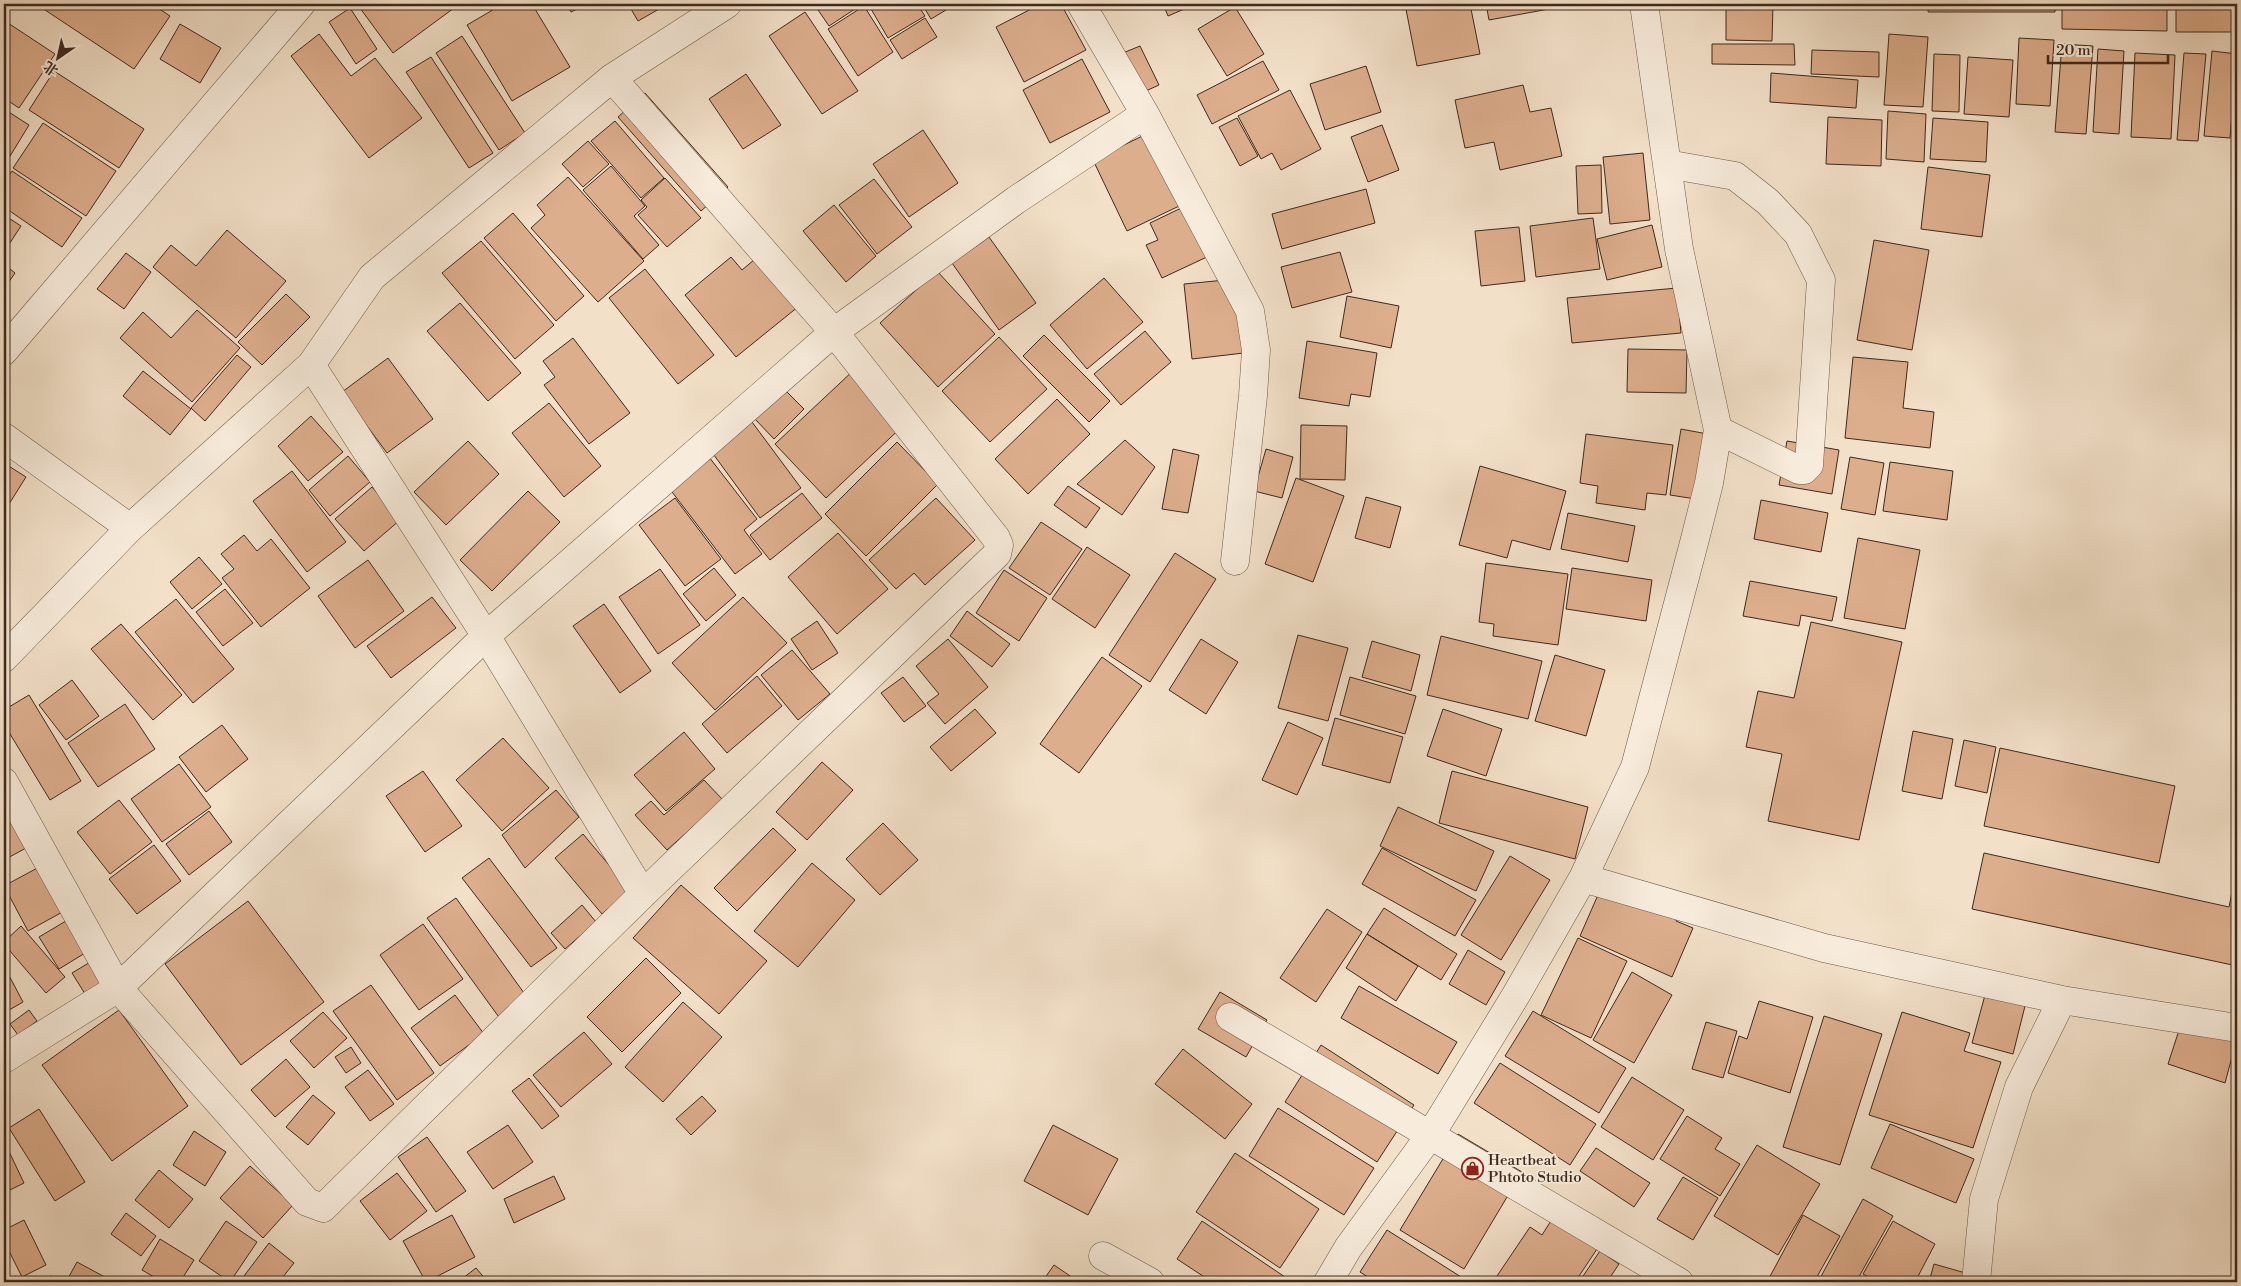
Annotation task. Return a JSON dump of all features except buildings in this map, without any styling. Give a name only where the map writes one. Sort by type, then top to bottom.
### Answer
[{"type":"street","points":[[4,351],[302,4]]},
{"type":"street","points":[[4,658],[130,528],[311,365],[372,277],[612,78],[727,4]]},
{"type":"street","points":[[1080,4],[1145,114],[1250,311],[1256,350],[1253,396],[1235,562]]},
{"type":"street","points":[[1328,1282],[1348,1248],[1430,1134],[1516,995],[1583,878],[1636,767],[1695,539],[1709,482],[1718,430],[1679,250],[1644,4]]},
{"type":"street","points":[[4,782],[118,988],[307,1202],[323,1208],[643,894],[997,554],[999,545],[996,538],[834,332],[612,78]]},
{"type":"street","points":[[4,1059],[118,988],[486,636],[834,332],[1016,200],[1145,114]]},
{"type":"street","points":[[1667,164],[1735,176],[1768,202],[1798,234],[1821,280],[1809,465],[1804,470],[1799,470],[1718,430]]},
{"type":"street","points":[[311,365],[486,636],[643,894]]},
{"type":"street","points":[[4,437],[130,528]]},
{"type":"street","points":[[1583,878],[1824,948],[2062,1000],[2237,1028]]},
{"type":"street","points":[[1976,1282],[1984,1199],[2020,1087],[2062,1000]]},
{"type":"street","points":[[1230,1017],[1679,1282]]},
{"type":"street","points":[[1103,1256],[1150,1282]]},
{"type":"place","name":"Heartbeat Phtoto Studio","points":[[1472,1169]]}]
